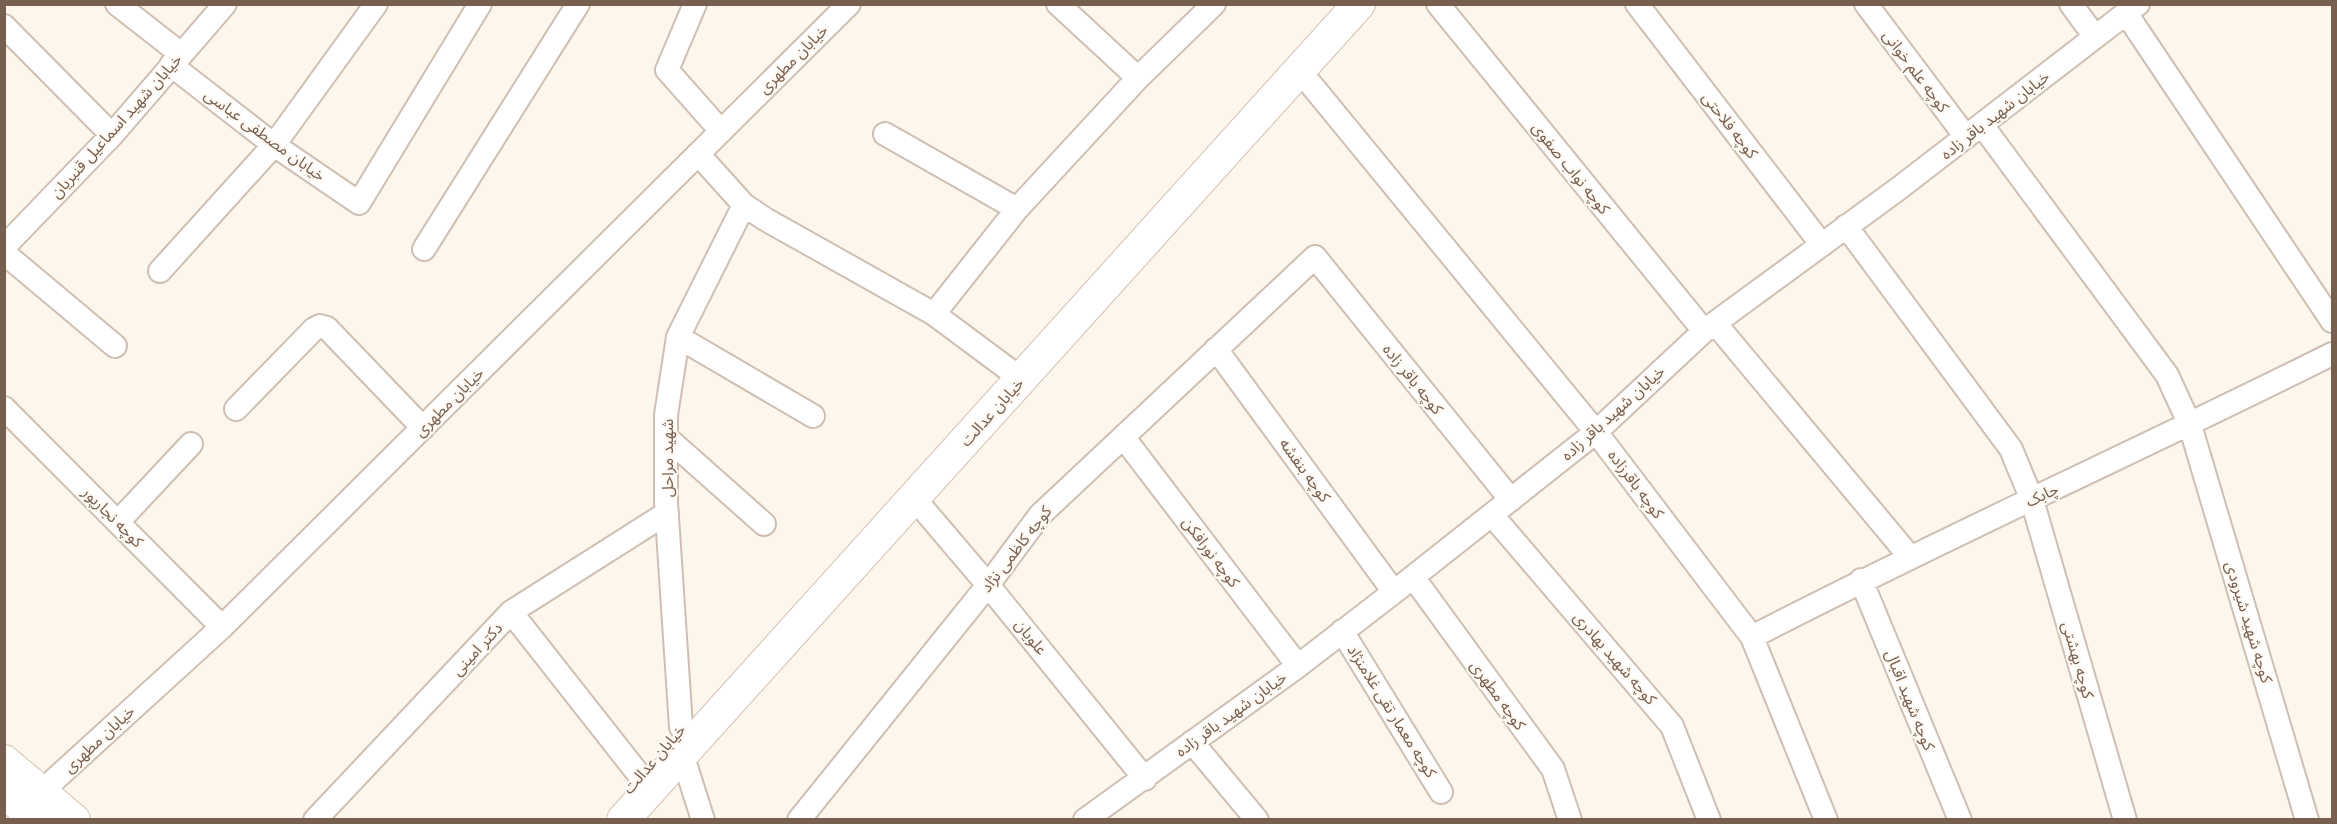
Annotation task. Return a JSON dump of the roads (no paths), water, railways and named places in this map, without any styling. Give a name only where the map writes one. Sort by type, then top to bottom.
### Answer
[{"type":"main road","name":"خیابان عدالت","points":[[623,819],[681,741],[1008,369],[1335,4]]},
{"type":"main road","name":"خیابان عدالت","points":[[601,819],[640,776],[681,741],[914,498],[1359,4]]},
{"type":"main road","points":[[4,761],[20,802],[74,819]]},
{"type":"street","name":"خیابان مصطفی عباسی","points":[[117,4],[176,60],[274,145],[359,203],[480,4]]},
{"type":"street","name":"خیابان شهید اسماعیل قنبریان","points":[[4,247],[112,135],[225,4]]},
{"type":"street","points":[[160,271],[274,145],[376,4]]},
{"type":"street","points":[[424,249],[578,4]]},
{"type":"street","points":[[695,4],[667,69],[721,131]]},
{"type":"street","name":"خیابان مطهری","points":[[20,802],[222,627],[849,4]]},
{"type":"street","points":[[1058,4],[1138,78]]},
{"type":"street","points":[[934,314],[1017,209],[1138,78],[1214,4]]},
{"type":"street","name":"کوچه نواب صفوی","points":[[1438,4],[1710,327],[1910,557]]},
{"type":"street","name":"کوچه فلاحتی","points":[[1637,4],[1822,245]]},
{"type":"street","name":"کوچه علم خوانی","points":[[1866,4],[1974,131],[2167,375],[2190,424]]},
{"type":"street","points":[[2071,4],[2095,37]]},
{"type":"street","points":[[2132,9],[2332,321]]},
{"type":"street","name":"خیابان شهید باقر زاده","points":[[1085,819],[1145,779],[1394,592],[1596,432],[1710,327],[1974,131],[2132,9]]},
{"type":"street","points":[[4,26],[112,135]]},
{"type":"street","name":"کوچه باقرزاده","points":[[1300,71],[1596,432],[1752,636],[1826,819]]},
{"type":"street","points":[[885,134],[1017,209]]},
{"type":"street","points":[[699,155],[744,205],[934,314],[1008,369]]},
{"type":"street","name":"شهید مراحل","points":[[703,819],[681,741],[667,513],[666,415],[678,337],[744,205]]},
{"type":"street","name":"کوچه بهشتی","points":[[1846,226],[2011,449],[2032,500],[2125,819]]},
{"type":"street","points":[[4,253],[115,346]]},
{"type":"street","name":"کوچه کاظمی نژاد","points":[[799,819],[988,585],[1040,515],[1315,257]]},
{"type":"street","name":"کوچه باقر زاده","points":[[1315,257],[1510,500]]},
{"type":"street","points":[[236,409],[314,329],[320,326],[327,328],[423,428]]},
{"type":"street","points":[[678,337],[813,416]]},
{"type":"street","name":"کوچه بنفشه","points":[[1216,349],[1394,592]]},
{"type":"street","name":"چابک","points":[[1752,636],[1861,580],[2032,500],[2332,354]]},
{"type":"street","name":"کوچه نجارپور","points":[[4,408],[222,627]]},
{"type":"street","name":"کوچه شهید شیرودی","points":[[2190,424],[2307,819]]},
{"type":"street","points":[[666,438],[764,525]]},
{"type":"street","name":"کوچه نورافکن","points":[[1124,438],[1298,666]]},
{"type":"street","points":[[118,522],[191,444]]},
{"type":"street","name":"علویان","points":[[914,498],[988,585],[1145,779]]},
{"type":"street","name":"دکتر امینی","points":[[315,819],[511,612],[667,513]]},
{"type":"street","name":"کوچه شهید بهادری","points":[[1492,515],[1672,726],[1709,819]]},
{"type":"street","name":"کوچه مطهری","points":[[1413,577],[1553,770],[1570,819]]},
{"type":"street","name":"کوچه شهید اقبال","points":[[1861,580],[1960,819]]},
{"type":"street","points":[[511,612],[640,776]]},
{"type":"street","name":"کوچه معمار تقی غلامنژاد","points":[[1342,631],[1441,792]]},
{"type":"street","points":[[1192,742],[1257,819]]}]
